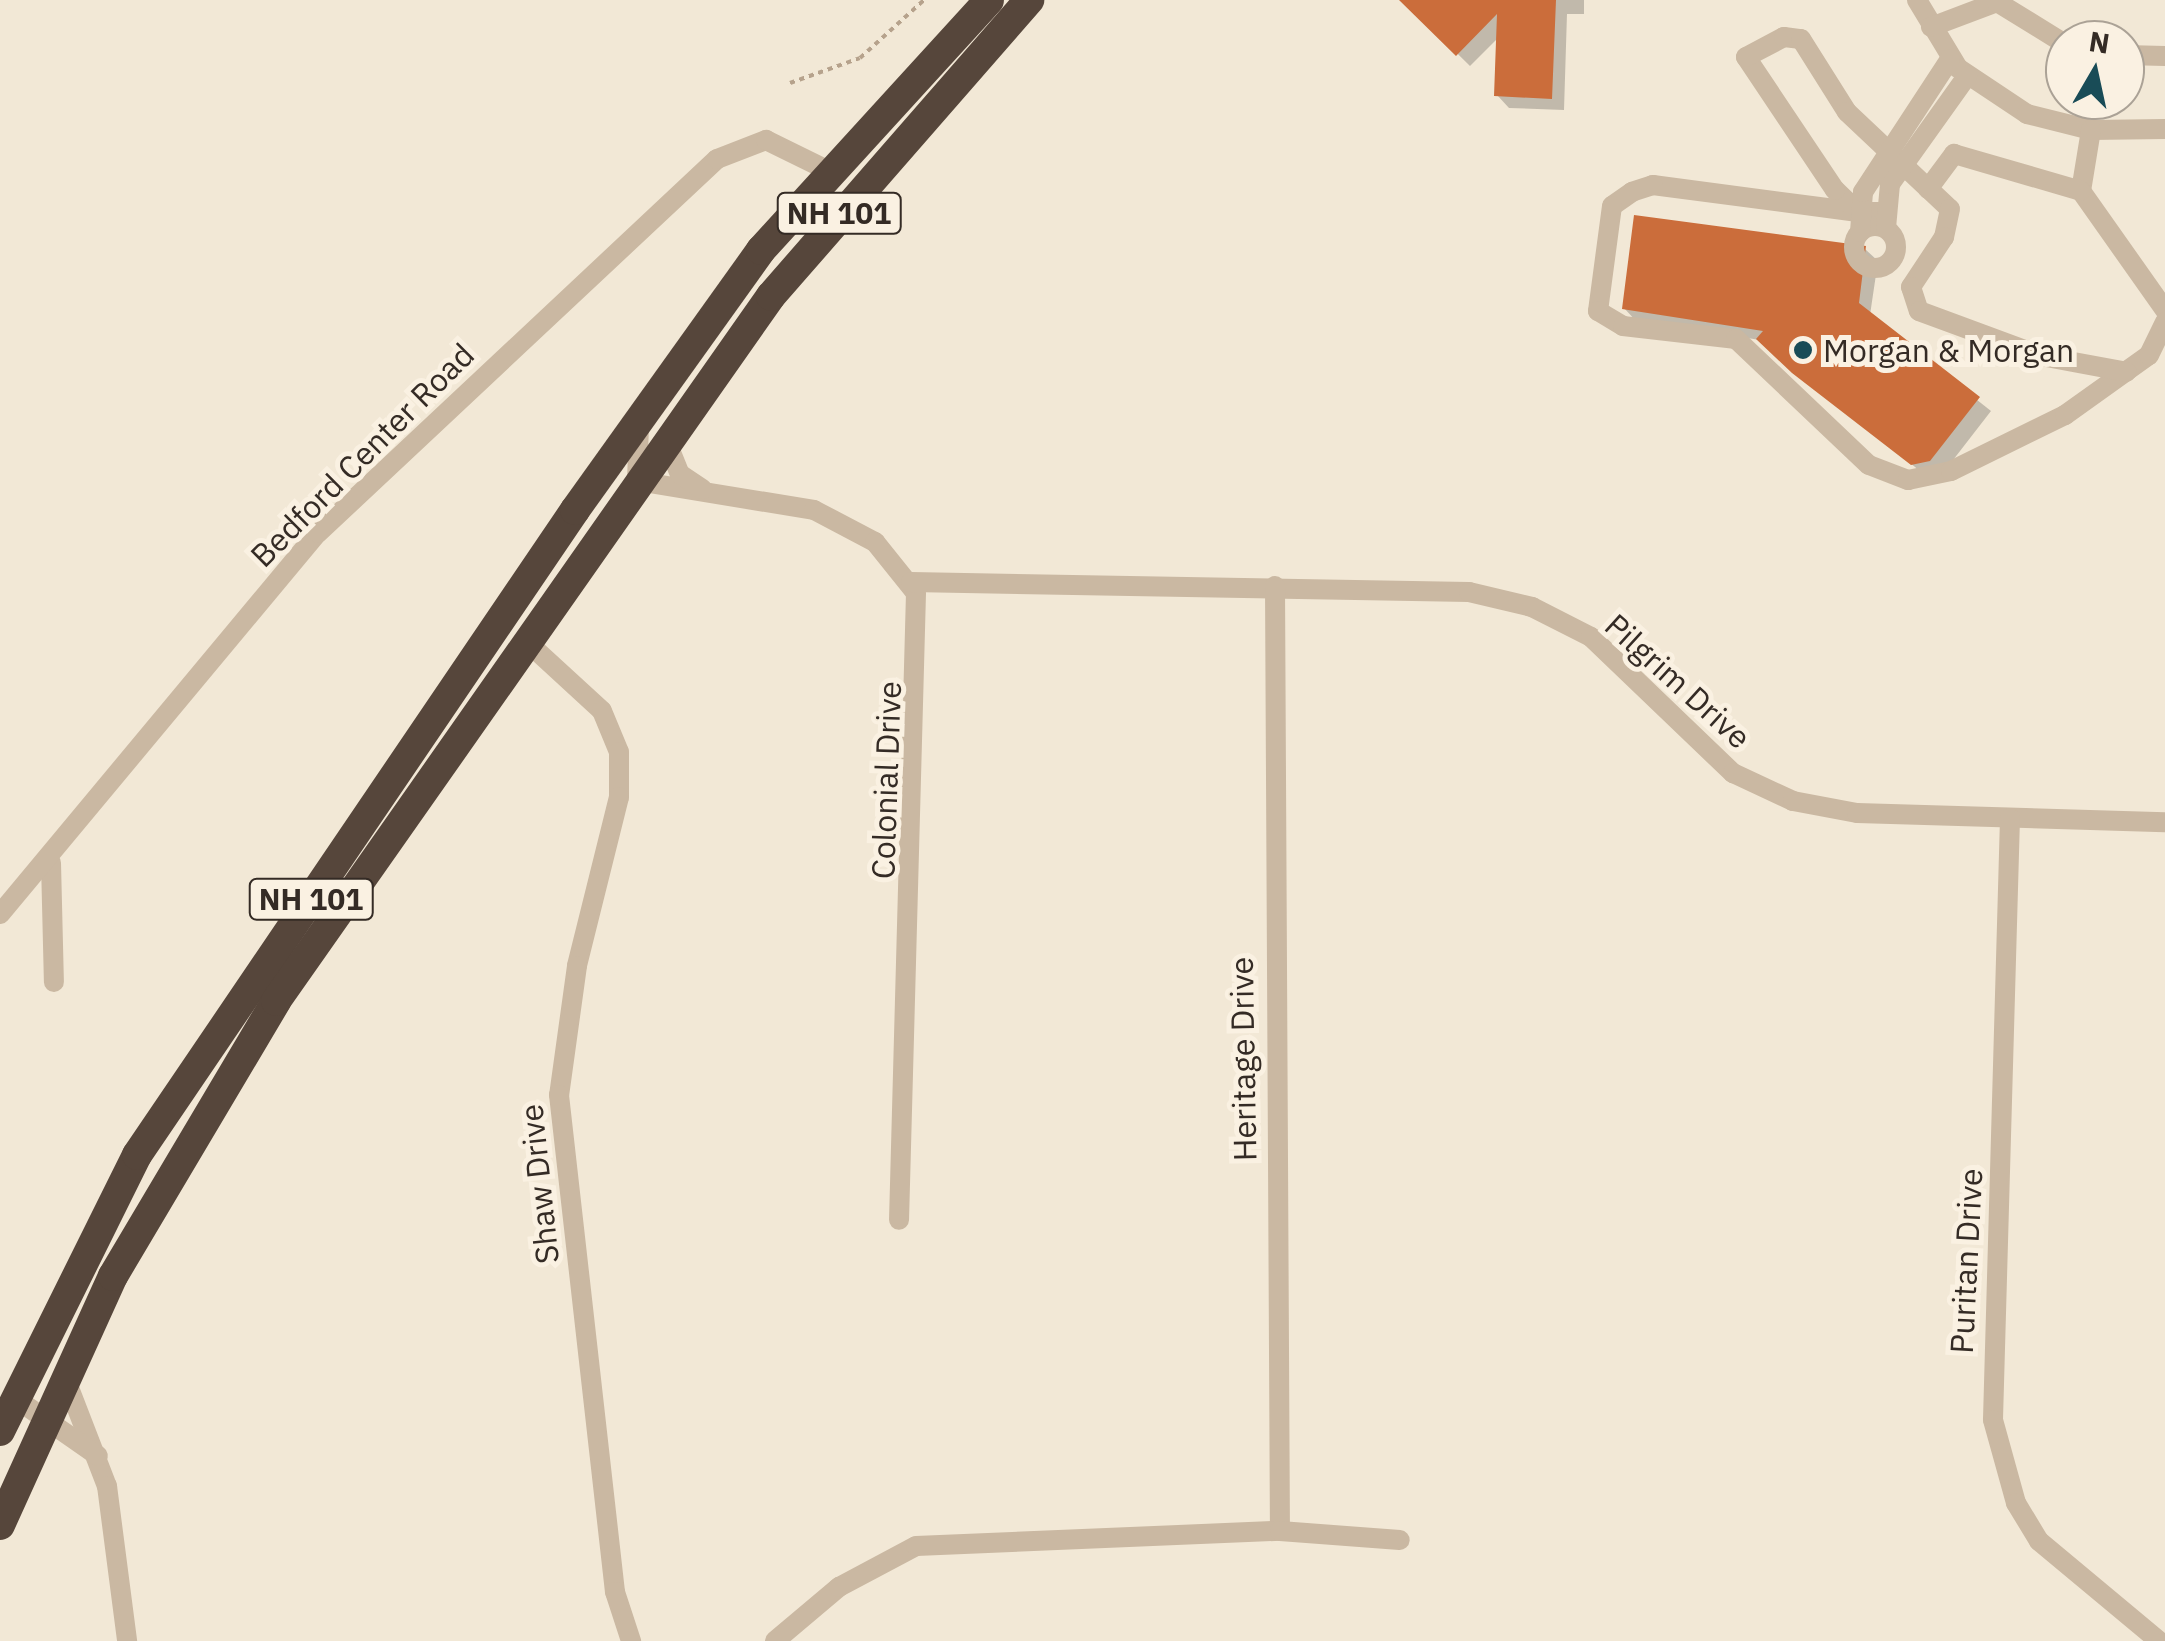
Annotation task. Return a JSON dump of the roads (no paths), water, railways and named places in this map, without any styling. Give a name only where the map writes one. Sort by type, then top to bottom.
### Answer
[{"type":"highway","name":"NH 101","points":[[0,1431],[137,1155],[640,419],[827,170],[989,0]]},
{"type":"highway","name":"NH 101","points":[[0,1525],[66,1372],[238,1062],[666,440],[872,172],[1029,0]]},
{"type":"street","points":[[1917,0],[1950,59],[1968,76],[2028,114],[2092,130],[2165,129]]},
{"type":"street","points":[[1932,27],[1997,2],[2045,32]]},
{"type":"street","points":[[1859,222],[1746,57],[1784,37],[1801,39],[1846,112],[1950,208],[1944,237],[1911,286],[1920,311],[2041,356],[2127,372]]},
{"type":"street","points":[[1950,59],[1859,222],[1858,258],[1876,268],[1896,252],[1885,220],[1895,159],[1968,76]]},
{"type":"street","points":[[2082,191],[2092,130]]},
{"type":"street","name":"Bedford Center Road","points":[[0,914],[51,862],[318,533],[717,159],[766,140],[827,170]]},
{"type":"street","points":[[1928,189],[1954,154],[2082,191],[2165,310]]},
{"type":"street","points":[[1885,220],[1859,222],[1653,185],[1632,192],[1612,206],[1598,310],[1623,326],[1736,339],[1869,466],[1908,480],[1951,471],[2127,372],[2149,354],[2165,322]]},
{"type":"street","points":[[640,419],[638,480],[835,518],[890,554],[911,582]]},
{"type":"street","points":[[666,440],[680,474],[702,490]]},
{"type":"street","name":"Pilgrim Drive","points":[[911,582],[1469,592],[1532,607],[1591,638],[1733,773],[1793,800],[1858,814],[2165,822]]},
{"type":"street","name":"Colonial Drive","points":[[900,1220],[921,614],[911,582]]},
{"type":"street","name":"Heritage Drive","points":[[1275,586],[1280,1531]]},
{"type":"street","name":"Shaw Drive","points":[[526,641],[602,711],[619,752],[559,1095],[612,1574],[630,1641]]},
{"type":"street","name":"Puritan Drive","points":[[2010,818],[1992,1420],[2016,1503],[2039,1541],[2159,1641]]},
{"type":"street","points":[[51,862],[54,982]]},
{"type":"street","points":[[66,1372],[66,1394],[98,1456],[128,1641]]},
{"type":"street","points":[[16,1398],[98,1456]]},
{"type":"street","points":[[775,1641],[840,1587],[916,1546],[1280,1531],[1400,1540]]},
{"type":"place","name":"Morgan & Morgan","points":[[1803,350]]}]
